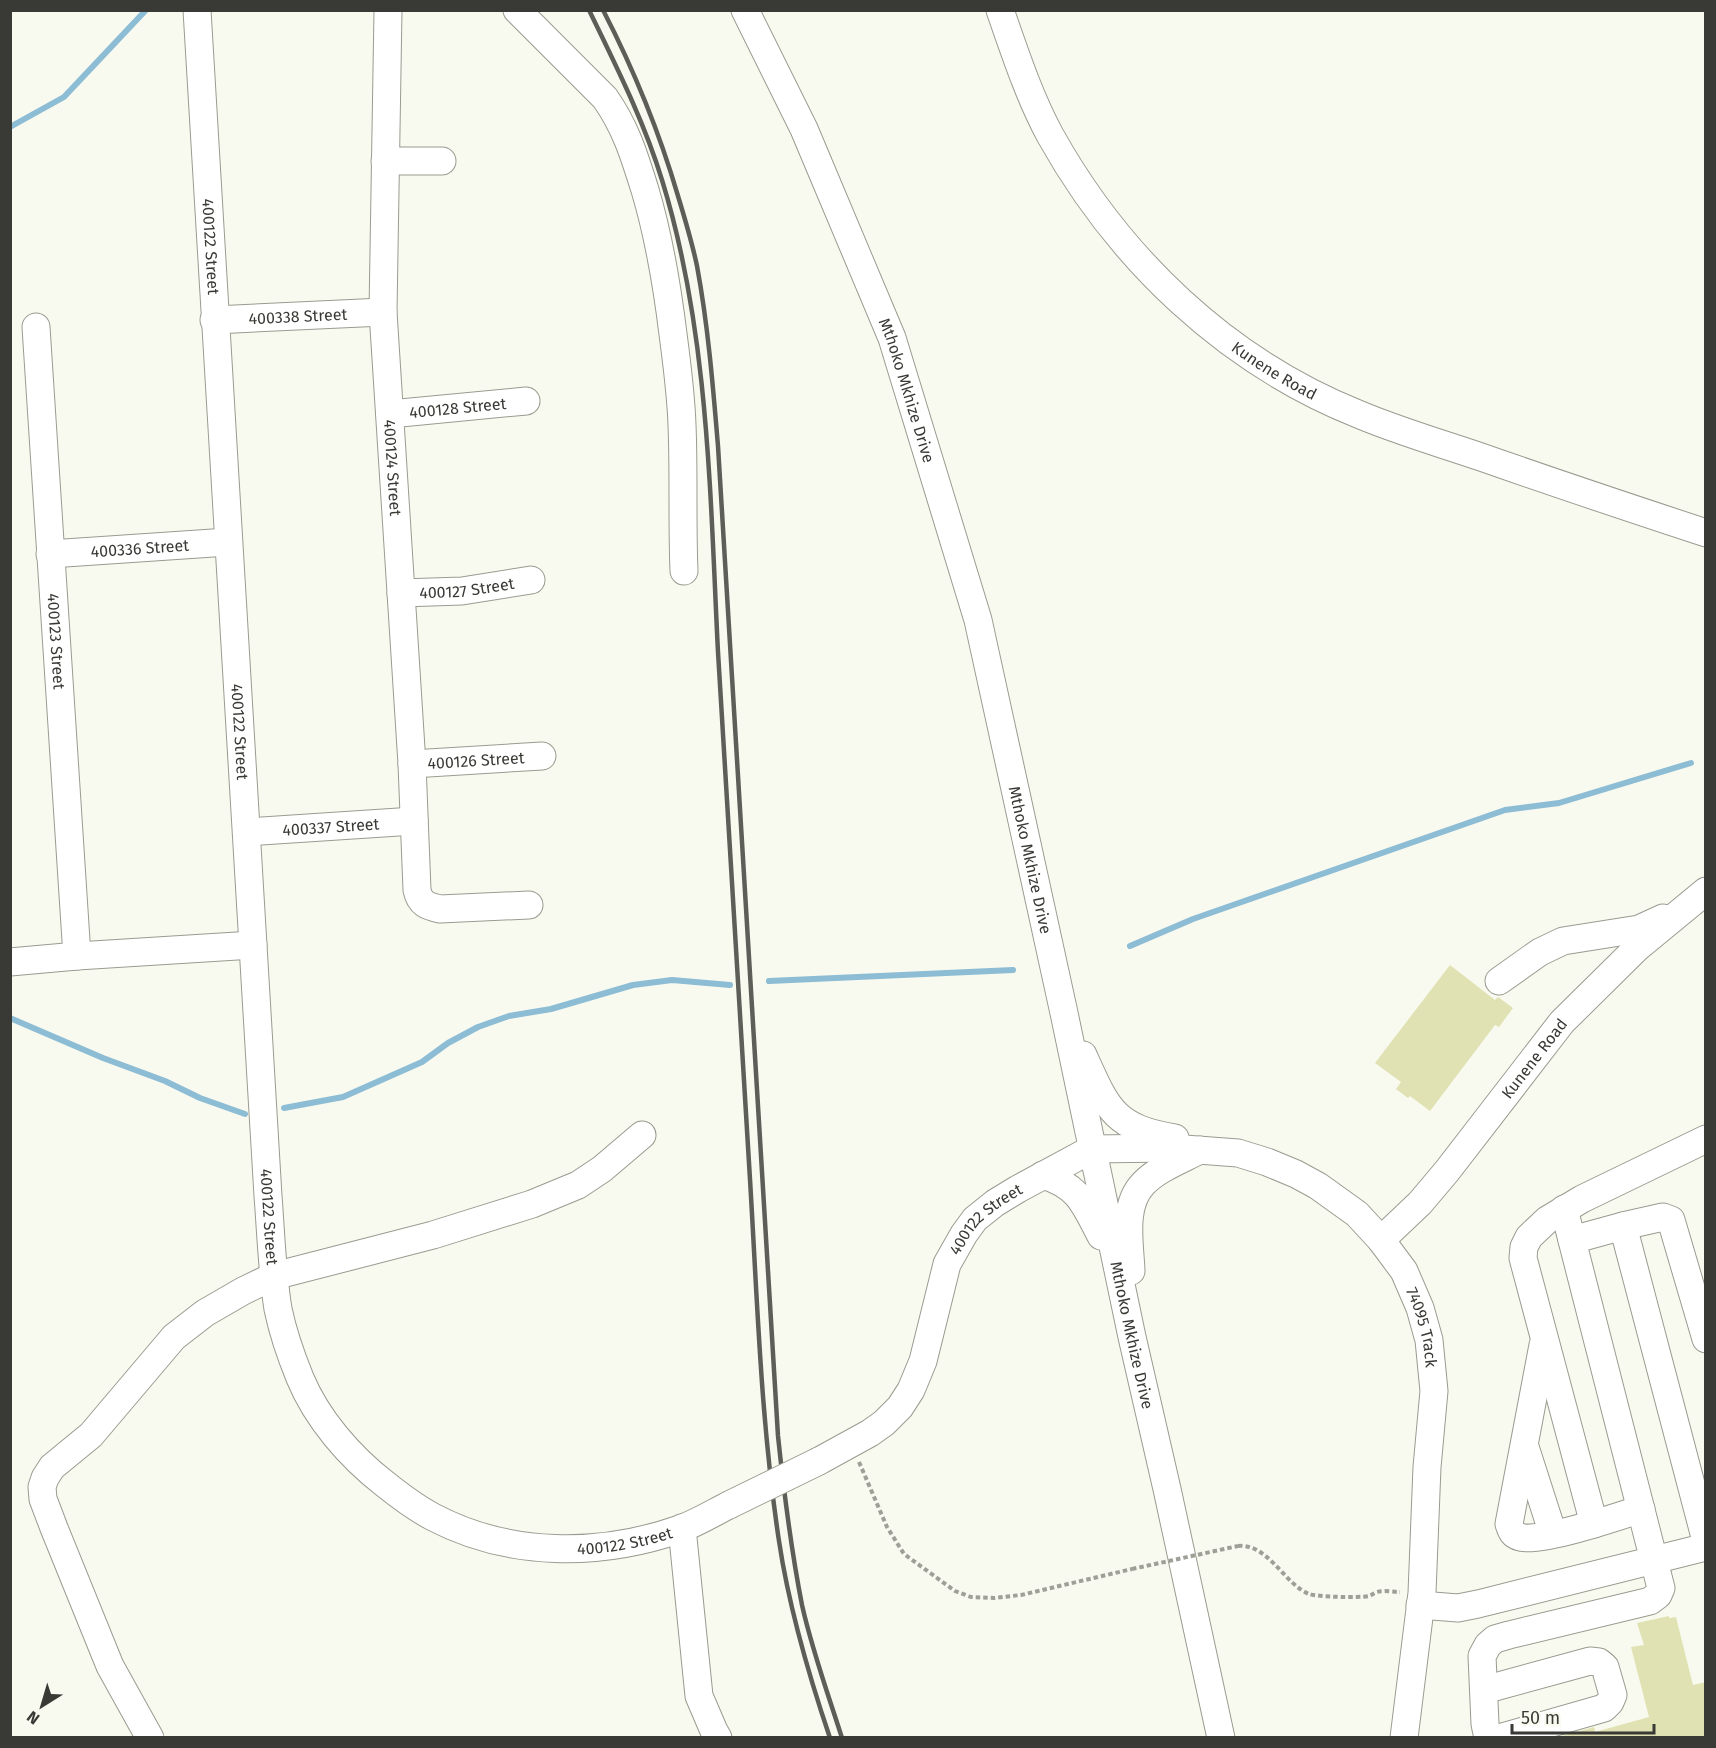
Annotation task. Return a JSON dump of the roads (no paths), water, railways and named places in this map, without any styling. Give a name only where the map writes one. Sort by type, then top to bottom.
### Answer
[{"type":"street","name":"400122 Street","points":[[197,10],[214,320],[274,1276],[278,1310],[286,1341],[301,1381],[320,1415],[347,1449],[403,1498],[434,1517],[467,1532],[509,1544],[557,1550],[598,1548],[632,1543],[682,1528],[819,1461],[884,1424],[900,1407],[911,1390],[924,1361],[947,1264],[975,1219],[995,1203],[1092,1149]]},
{"type":"street","name":"400124 Street","points":[[388,10],[382,312],[412,764],[418,896],[427,906],[440,909],[529,905]]},
{"type":"street","points":[[517,10],[605,98],[624,127],[633,151],[649,205],[664,274],[676,362],[682,421],[684,571]]},
{"type":"street","name":"Mthoko Mkhize Drive","points":[[746,10],[804,129],[892,338],[978,620],[1132,1337],[1221,1737]]},
{"type":"street","name":"Kunene Road","points":[[1000,10],[1022,72],[1050,134],[1086,192],[1120,239],[1160,282],[1198,318],[1236,347],[1301,387],[1358,414],[1706,533]]},
{"type":"street","points":[[385,161],[442,161]]},
{"type":"street","name":"400338 Street","points":[[214,320],[382,312]]},
{"type":"street","name":"400123 Street","points":[[36,327],[77,956]]},
{"type":"street","name":"400128 Street","points":[[390,414],[526,401]]},
{"type":"street","name":"400336 Street","points":[[50,554],[228,542]]},
{"type":"street","name":"400127 Street","points":[[401,593],[462,591],[531,580]]},
{"type":"street","name":"400126 Street","points":[[412,764],[542,756]]},
{"type":"street","name":"400337 Street","points":[[247,832],[414,821]]},
{"type":"street","points":[[1499,981],[1540,952],[1563,941],[1639,929],[1698,898]]},
{"type":"street","name":"Kunene Road","points":[[1381,1240],[1420,1203],[1447,1172],[1562,1022],[1638,947],[1698,898]]},
{"type":"street","points":[[10,963],[77,956],[253,945]]},
{"type":"street","points":[[1064,1013],[1100,1092],[1109,1108],[1119,1118],[1150,1134],[1238,1153]]},
{"type":"street","points":[[150,1737],[110,1666],[43,1499],[42,1487],[52,1467],[90,1435],[174,1337],[205,1313],[243,1291],[274,1276],[433,1235],[532,1204],[578,1185],[602,1169],[642,1135]]},
{"type":"street","points":[[1594,1524],[1523,1258],[1524,1247],[1529,1238],[1547,1220],[1582,1198],[1706,1139]]},
{"type":"street","name":"74095 Track","points":[[1092,1149],[1201,1150],[1238,1153],[1267,1162],[1318,1186],[1357,1214],[1381,1240],[1404,1271],[1420,1308],[1429,1340],[1434,1391],[1427,1467],[1421,1599],[1404,1737]]},
{"type":"street","points":[[1132,1337],[1130,1206],[1143,1184],[1156,1174],[1201,1150]]},
{"type":"street","points":[[1043,1175],[1058,1180],[1077,1193],[1085,1204],[1119,1272]]},
{"type":"street","points":[[1488,1737],[1485,1724],[1482,1656],[1488,1645],[1496,1639],[1509,1635],[1650,1601],[1658,1595],[1661,1588],[1564,1209]]},
{"type":"street","points":[[1572,1240],[1663,1216],[1673,1222],[1706,1340]]},
{"type":"street","points":[[1623,1226],[1706,1541]]},
{"type":"street","points":[[1544,1338],[1509,1524],[1512,1532],[1518,1537],[1527,1539],[1594,1524],[1641,1509]]},
{"type":"street","points":[[1524,1444],[1553,1534]]},
{"type":"street","points":[[682,1528],[699,1696],[718,1737]]},
{"type":"street","points":[[1421,1599],[1458,1608],[1706,1547]]},
{"type":"street","points":[[1484,1690],[1590,1661],[1599,1662],[1605,1667],[1613,1695],[1604,1708],[1499,1737]]},
{"type":"waterway","points":[[10,127],[64,97],[146,10]]},
{"type":"waterway","points":[[1130,946],[1193,919],[1505,810],[1559,803],[1691,763]]},
{"type":"waterway","points":[[769,981],[1013,970]]},
{"type":"waterway","points":[[284,1108],[343,1097],[422,1062],[448,1043],[478,1027],[509,1016],[551,1009],[633,985],[672,980],[730,985]]},
{"type":"waterway","points":[[10,1018],[103,1058],[165,1081],[200,1098],[245,1114]]},
{"type":"railway","points":[[589,10],[638,115],[662,180],[678,237],[698,355],[709,474],[767,1447],[788,1591],[807,1665],[830,1738]]},
{"type":"railway","points":[[603,10],[625,55],[663,148],[693,248],[704,311],[718,446],[778,1436],[788,1521],[802,1605],[815,1655],[842,1738]]}]
